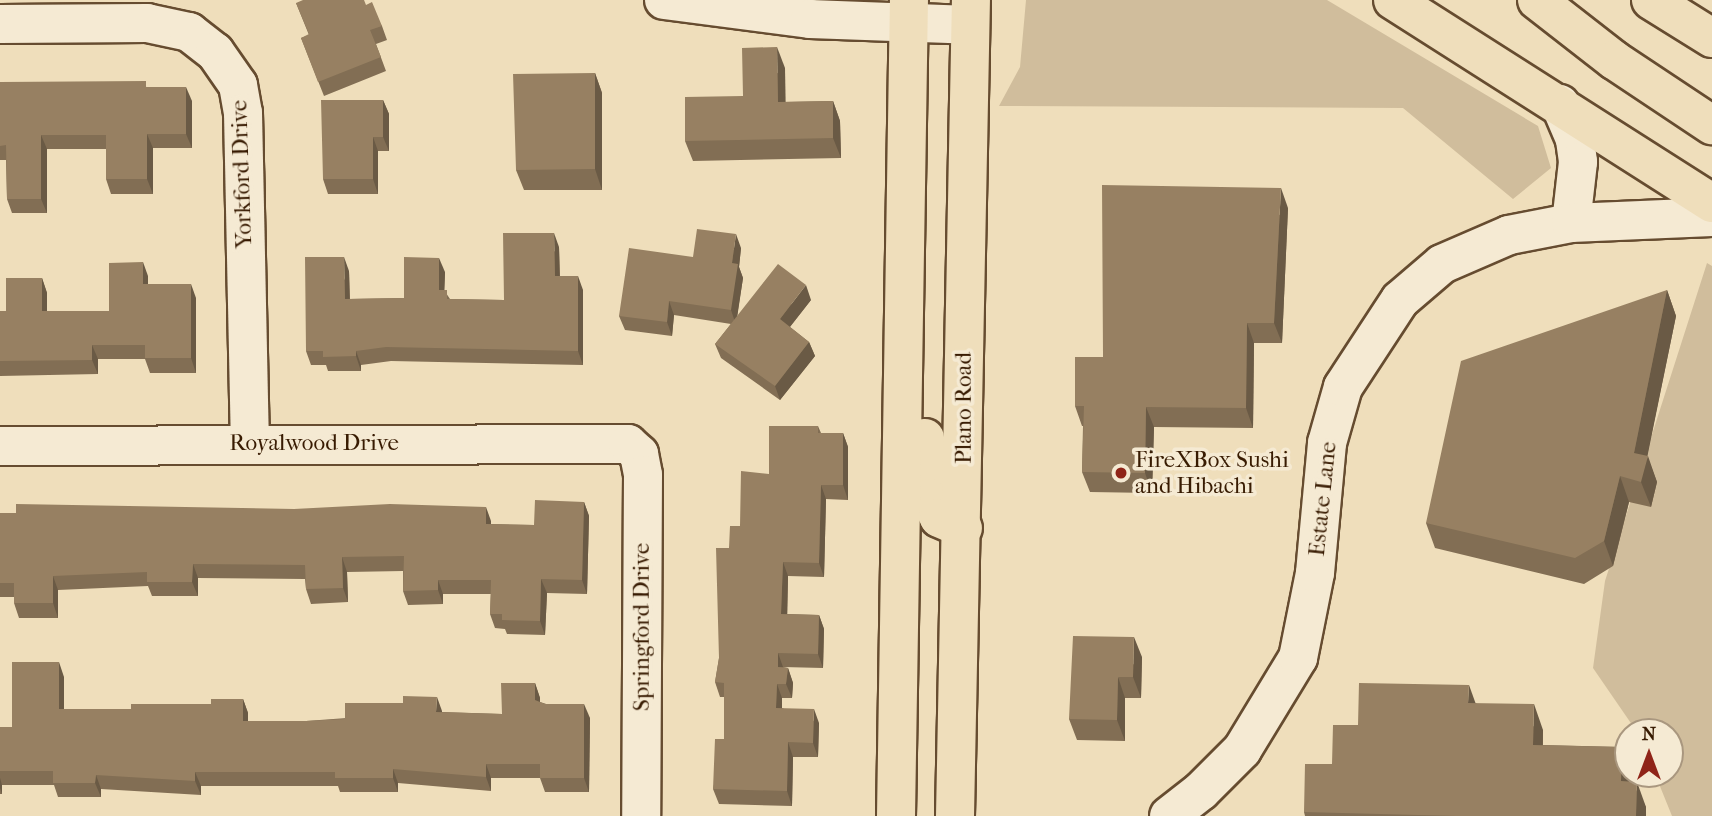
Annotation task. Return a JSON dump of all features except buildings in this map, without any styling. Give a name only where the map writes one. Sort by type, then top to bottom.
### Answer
[{"type":"main road","points":[[1394,0],[1712,203]]},
{"type":"main road","points":[[1537,0],[1614,60],[1712,125]]},
{"type":"main road","points":[[1651,0],[1712,38]]},
{"type":"main road","points":[[896,816],[909,12]]},
{"type":"main road","name":"Plano Road","points":[[956,816],[970,13]]},
{"type":"main road","points":[[903,415],[925,434],[929,498],[939,518],[963,528]]},
{"type":"street","points":[[664,0],[810,19],[909,12],[970,13]]},
{"type":"street","name":"Yorkford Drive","points":[[0,24],[147,23],[189,32],[215,52],[238,85],[243,113],[250,443]]},
{"type":"street","points":[[1560,104],[1575,140],[1578,162],[1571,223]]},
{"type":"street","name":"Estate Lane","points":[[1169,816],[1201,792],[1242,750],[1298,658],[1315,573],[1327,443],[1343,387],[1400,300],[1442,264],[1509,234],[1571,223],[1712,217]]},
{"type":"street","name":"Royalwood Drive","points":[[0,446],[250,443],[628,444]]},
{"type":"street","name":"Springford Drive","points":[[628,444],[639,454],[643,475],[641,816]]},
{"type":"shaded area","points":[[1026,0],[1327,0],[1538,126],[1551,168],[1513,199],[1403,108],[999,106],[1020,67]]},
{"type":"shaded area","points":[[1707,263],[1712,266],[1712,816],[1672,816],[1661,788],[1684,788],[1684,718],[1627,718],[1593,668],[1605,581]]},
{"type":"place","name":"FireXBox Sushi and Hibachi","points":[[1121,473]]}]
